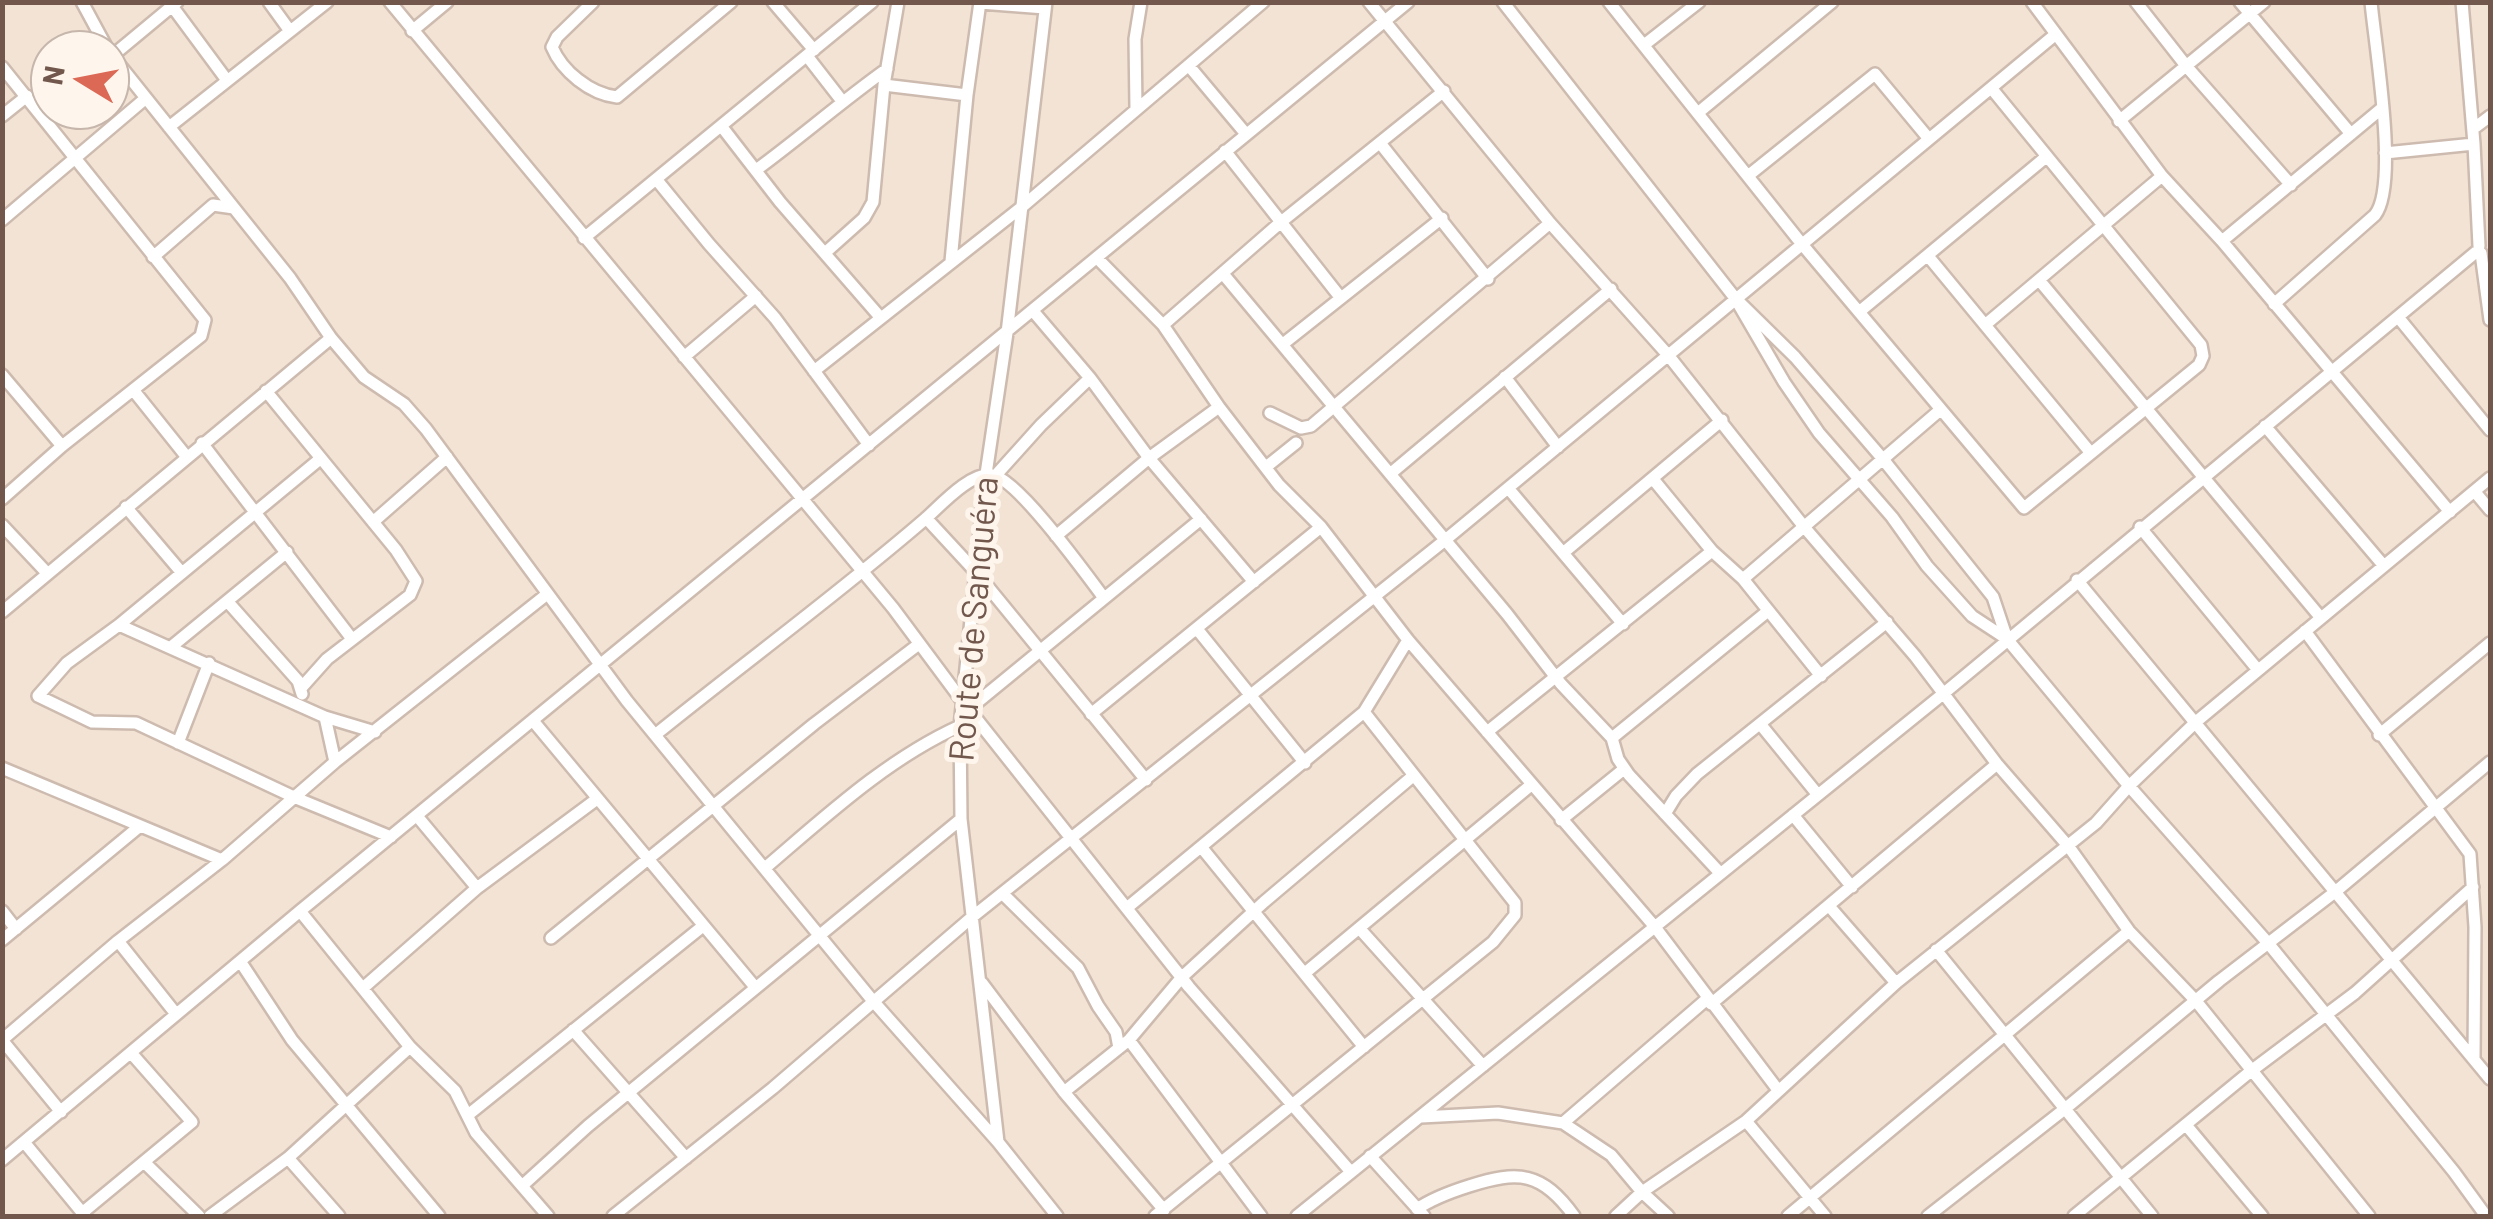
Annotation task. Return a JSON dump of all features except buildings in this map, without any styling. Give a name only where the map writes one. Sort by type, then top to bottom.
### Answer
[{"type":"street","points":[[82,2],[97,30]]},
{"type":"street","points":[[269,2],[290,32]]},
{"type":"street","points":[[169,127],[328,2]]},
{"type":"street","points":[[390,2],[803,498],[1182,977],[1351,1172]]},
{"type":"street","points":[[412,30],[447,2]]},
{"type":"street","points":[[593,2],[557,37],[552,47],[562,64],[580,81],[601,94],[616,96],[731,2]]},
{"type":"street","points":[[773,2],[842,101]]},
{"type":"street","points":[[584,238],[872,2]]},
{"type":"street","points":[[826,252],[864,218],[873,202],[884,85],[898,2]]},
{"type":"street","points":[[952,260],[980,2],[1045,5]]},
{"type":"street","points":[[1136,108],[1135,39],[1141,2]]},
{"type":"street","points":[[814,371],[1023,206],[1263,2]]},
{"type":"street","points":[[1368,2],[1550,223],[1668,354],[2068,847],[2128,931],[2196,1001],[2369,1216]]},
{"type":"street","points":[[2,1160],[1408,2]]},
{"type":"street","points":[[1503,2],[1736,298],[1796,357],[1993,598],[2007,639]]},
{"type":"street","points":[[1609,2],[1801,244],[2024,508],[2199,364],[2202,350],[1992,89]]},
{"type":"street","points":[[1644,45],[1699,2]]},
{"type":"street","points":[[1698,112],[1832,2]]},
{"type":"street","points":[[2032,2],[2162,176],[2222,241],[2450,512]]},
{"type":"street","points":[[2136,2],[2291,186]]},
{"type":"street","points":[[2240,2],[2351,134]]},
{"type":"street","points":[[2119,121],[2264,2]]},
{"type":"street","points":[[2274,304],[2380,208],[2385,192],[2385,153],[2371,2]]},
{"type":"street","points":[[2462,2],[2490,320]]},
{"type":"street","points":[[130,37],[173,4],[226,79]]},
{"type":"street","name":"Route de Sanguéra","points":[[998,1142],[961,819],[960,726],[966,706],[975,570],[991,474],[1045,5]]},
{"type":"street","points":[[613,1216],[773,1088],[971,918],[1444,541],[2056,34]]},
{"type":"street","points":[[1189,66],[1246,134]]},
{"type":"street","points":[[2,68],[200,311],[205,326],[201,336],[2,499]]},
{"type":"street","points":[[756,170],[888,69]]},
{"type":"street","points":[[1749,175],[1875,74],[1929,139]]},
{"type":"street","points":[[130,78],[290,278],[331,338],[364,376],[414,414],[497,522],[600,668],[1057,1216]]},
{"type":"street","points":[[884,85],[967,95]]},
{"type":"street","points":[[1163,325],[1281,222],[1444,91]]},
{"type":"street","points":[[2,116],[28,96]]},
{"type":"street","points":[[2,220],[146,98]]},
{"type":"street","points":[[2222,241],[2382,110]]},
{"type":"street","points":[[2473,129],[2490,116]]},
{"type":"street","points":[[722,126],[780,202],[880,317]]},
{"type":"street","points":[[1380,143],[1488,278]]},
{"type":"street","points":[[2385,153],[2474,144]]},
{"type":"street","points":[[1225,151],[1340,297]]},
{"type":"street","points":[[1859,312],[2046,157]]},
{"type":"street","points":[[1986,325],[2162,176]]},
{"type":"street","points":[[656,179],[756,296],[869,445]]},
{"type":"street","points":[[210,181],[213,205]]},
{"type":"street","points":[[154,257],[213,205],[234,208]]},
{"type":"street","points":[[1283,344],[1442,218]]},
{"type":"street","points":[[1270,414],[1306,428],[1550,223]]},
{"type":"street","points":[[1306,1214],[1370,1156],[1943,694],[2482,248]]},
{"type":"street","points":[[1928,256],[2090,452]]},
{"type":"street","points":[[1097,258],[1163,325],[1219,408],[1279,485],[1321,527],[1408,640],[1655,927],[1778,1090]]},
{"type":"street","points":[[1224,275],[1556,678],[1612,738],[1624,768],[1720,873]]},
{"type":"street","points":[[2039,280],[2320,618]]},
{"type":"street","points":[[1390,474],[1611,290]]},
{"type":"street","points":[[684,357],[756,296]]},
{"type":"street","points":[[1736,298],[1819,434],[1972,616],[2007,639],[2129,786],[2268,943],[2486,1216]]},
{"type":"street","points":[[1032,311],[1254,582]]},
{"type":"street","points":[[2398,317],[2490,430]]},
{"type":"street","points":[[2,612],[331,338]]},
{"type":"street","points":[[2,375],[62,446]]},
{"type":"street","points":[[1505,377],[1558,446]]},
{"type":"street","points":[[655,735],[862,572],[956,491],[991,474],[1090,378]]},
{"type":"street","points":[[134,391],[186,456]]},
{"type":"street","points":[[266,391],[413,573],[416,586],[410,596],[318,667],[302,687]]},
{"type":"street","points":[[1056,536],[1150,458],[1219,408]]},
{"type":"street","points":[[1743,578],[1806,528],[1939,410]]},
{"type":"street","points":[[1563,552],[1722,420]]},
{"type":"street","points":[[2264,426],[2384,566]]},
{"type":"street","points":[[202,443],[352,639]]},
{"type":"street","points":[[1266,467],[1296,443]]},
{"type":"street","points":[[373,522],[447,457]]},
{"type":"street","points":[[320,459],[119,625],[67,663],[38,696],[82,719],[101,724],[128,721],[296,798],[391,836]]},
{"type":"street","points":[[991,474],[1056,536],[1104,598]]},
{"type":"street","points":[[1616,1216],[1642,1192],[1746,1121],[1896,984],[2096,823],[2196,721],[2490,478]]},
{"type":"street","points":[[1654,479],[1712,551],[1743,578],[1822,676]]},
{"type":"street","points":[[1508,488],[1623,624]]},
{"type":"street","points":[[2475,492],[2490,510]]},
{"type":"street","points":[[126,507],[182,573]]},
{"type":"street","points":[[926,518],[975,570],[1146,780]]},
{"type":"street","points":[[966,706],[1201,519]]},
{"type":"street","points":[[2,525],[47,574]]},
{"type":"street","points":[[1091,714],[1321,527]]},
{"type":"street","points":[[2140,528],[2258,670]]},
{"type":"street","points":[[1486,732],[1712,551]]},
{"type":"street","points":[[171,647],[286,552]]},
{"type":"street","points":[[2077,580],[2490,1079]]},
{"type":"street","points":[[61,1112],[2,1040],[336,762],[546,596]]},
{"type":"street","points":[[228,601],[302,687],[305,706]]},
{"type":"street","points":[[1612,738],[1768,611]]},
{"type":"street","points":[[1665,814],[1686,784],[1887,622]]},
{"type":"street","points":[[119,625],[325,717],[375,732]]},
{"type":"street","points":[[1196,629],[1305,763]]},
{"type":"street","points":[[2305,631],[2470,854],[2476,941],[2474,1059]]},
{"type":"street","points":[[1128,907],[1364,712],[1408,640]]},
{"type":"street","points":[[2379,735],[2490,643]]},
{"type":"street","points":[[551,938],[919,644]]},
{"type":"street","points":[[178,744],[209,663]]},
{"type":"street","points":[[981,981],[1160,1213],[1493,942],[1517,910],[1467,839],[1364,712]]},
{"type":"street","points":[[325,717],[336,762]]},
{"type":"street","points":[[534,722],[755,987]]},
{"type":"street","points":[[1761,725],[1818,795]]},
{"type":"street","points":[[765,868],[884,772],[923,744],[960,726]]},
{"type":"street","points":[[1928,1216],[2335,892],[2490,762]]},
{"type":"street","points":[[1563,1122],[1998,764]]},
{"type":"street","points":[[2,768],[222,860]]},
{"type":"street","points":[[1560,820],[1624,768]]},
{"type":"street","points":[[1064,1092],[1124,1044],[1182,977],[1254,911],[1414,776]]},
{"type":"street","points":[[1305,973],[1531,785]]},
{"type":"street","points":[[364,988],[477,888],[597,798]]},
{"type":"street","points":[[1793,815],[1852,887]]},
{"type":"street","points":[[418,816],[477,888]]},
{"type":"street","points":[[523,1185],[755,987],[961,819]]},
{"type":"street","points":[[2,940],[140,826]]},
{"type":"street","points":[[1202,848],[1364,1047]]},
{"type":"street","points":[[2074,1216],[2325,1015],[2473,886]]},
{"type":"street","points":[[1004,895],[1078,968],[1124,1044],[1260,1216]]},
{"type":"street","points":[[1829,906],[1896,984]]},
{"type":"street","points":[[2,911],[16,929]]},
{"type":"street","points":[[300,911],[410,1048],[454,1091],[476,1133],[548,1216]]},
{"type":"street","points":[[468,1115],[703,926]]},
{"type":"street","points":[[1359,928],[1483,1066]]},
{"type":"street","points":[[1788,1216],[2128,931]]},
{"type":"street","points":[[2476,941],[2490,940]]},
{"type":"street","points":[[118,941],[176,1014]]},
{"type":"street","points":[[1936,950],[2152,1216]]},
{"type":"street","points":[[240,962],[292,1040],[439,1216]]},
{"type":"street","points":[[574,1030],[686,1158]]},
{"type":"street","points":[[210,1216],[288,1158],[410,1048]]},
{"type":"street","points":[[24,1142],[84,1215],[192,1122],[132,1054]]},
{"type":"street","points":[[1421,1118],[1498,1112],[1563,1122],[1612,1156],[1668,1216]]},
{"type":"street","points":[[1746,1121],[1825,1216]]},
{"type":"street","points":[[2186,1126],[2262,1216]]},
{"type":"street","points":[[1370,1156],[1420,1213],[1450,1192],[1514,1174],[1543,1185],[1561,1198],[1574,1216]]},
{"type":"street","points":[[288,1158],[339,1216]]},
{"type":"street","points":[[144,1162],[199,1216]]},
{"type":"shaded area","points":[[3,3],[2490,3],[2490,1216],[3,1216]]}]
